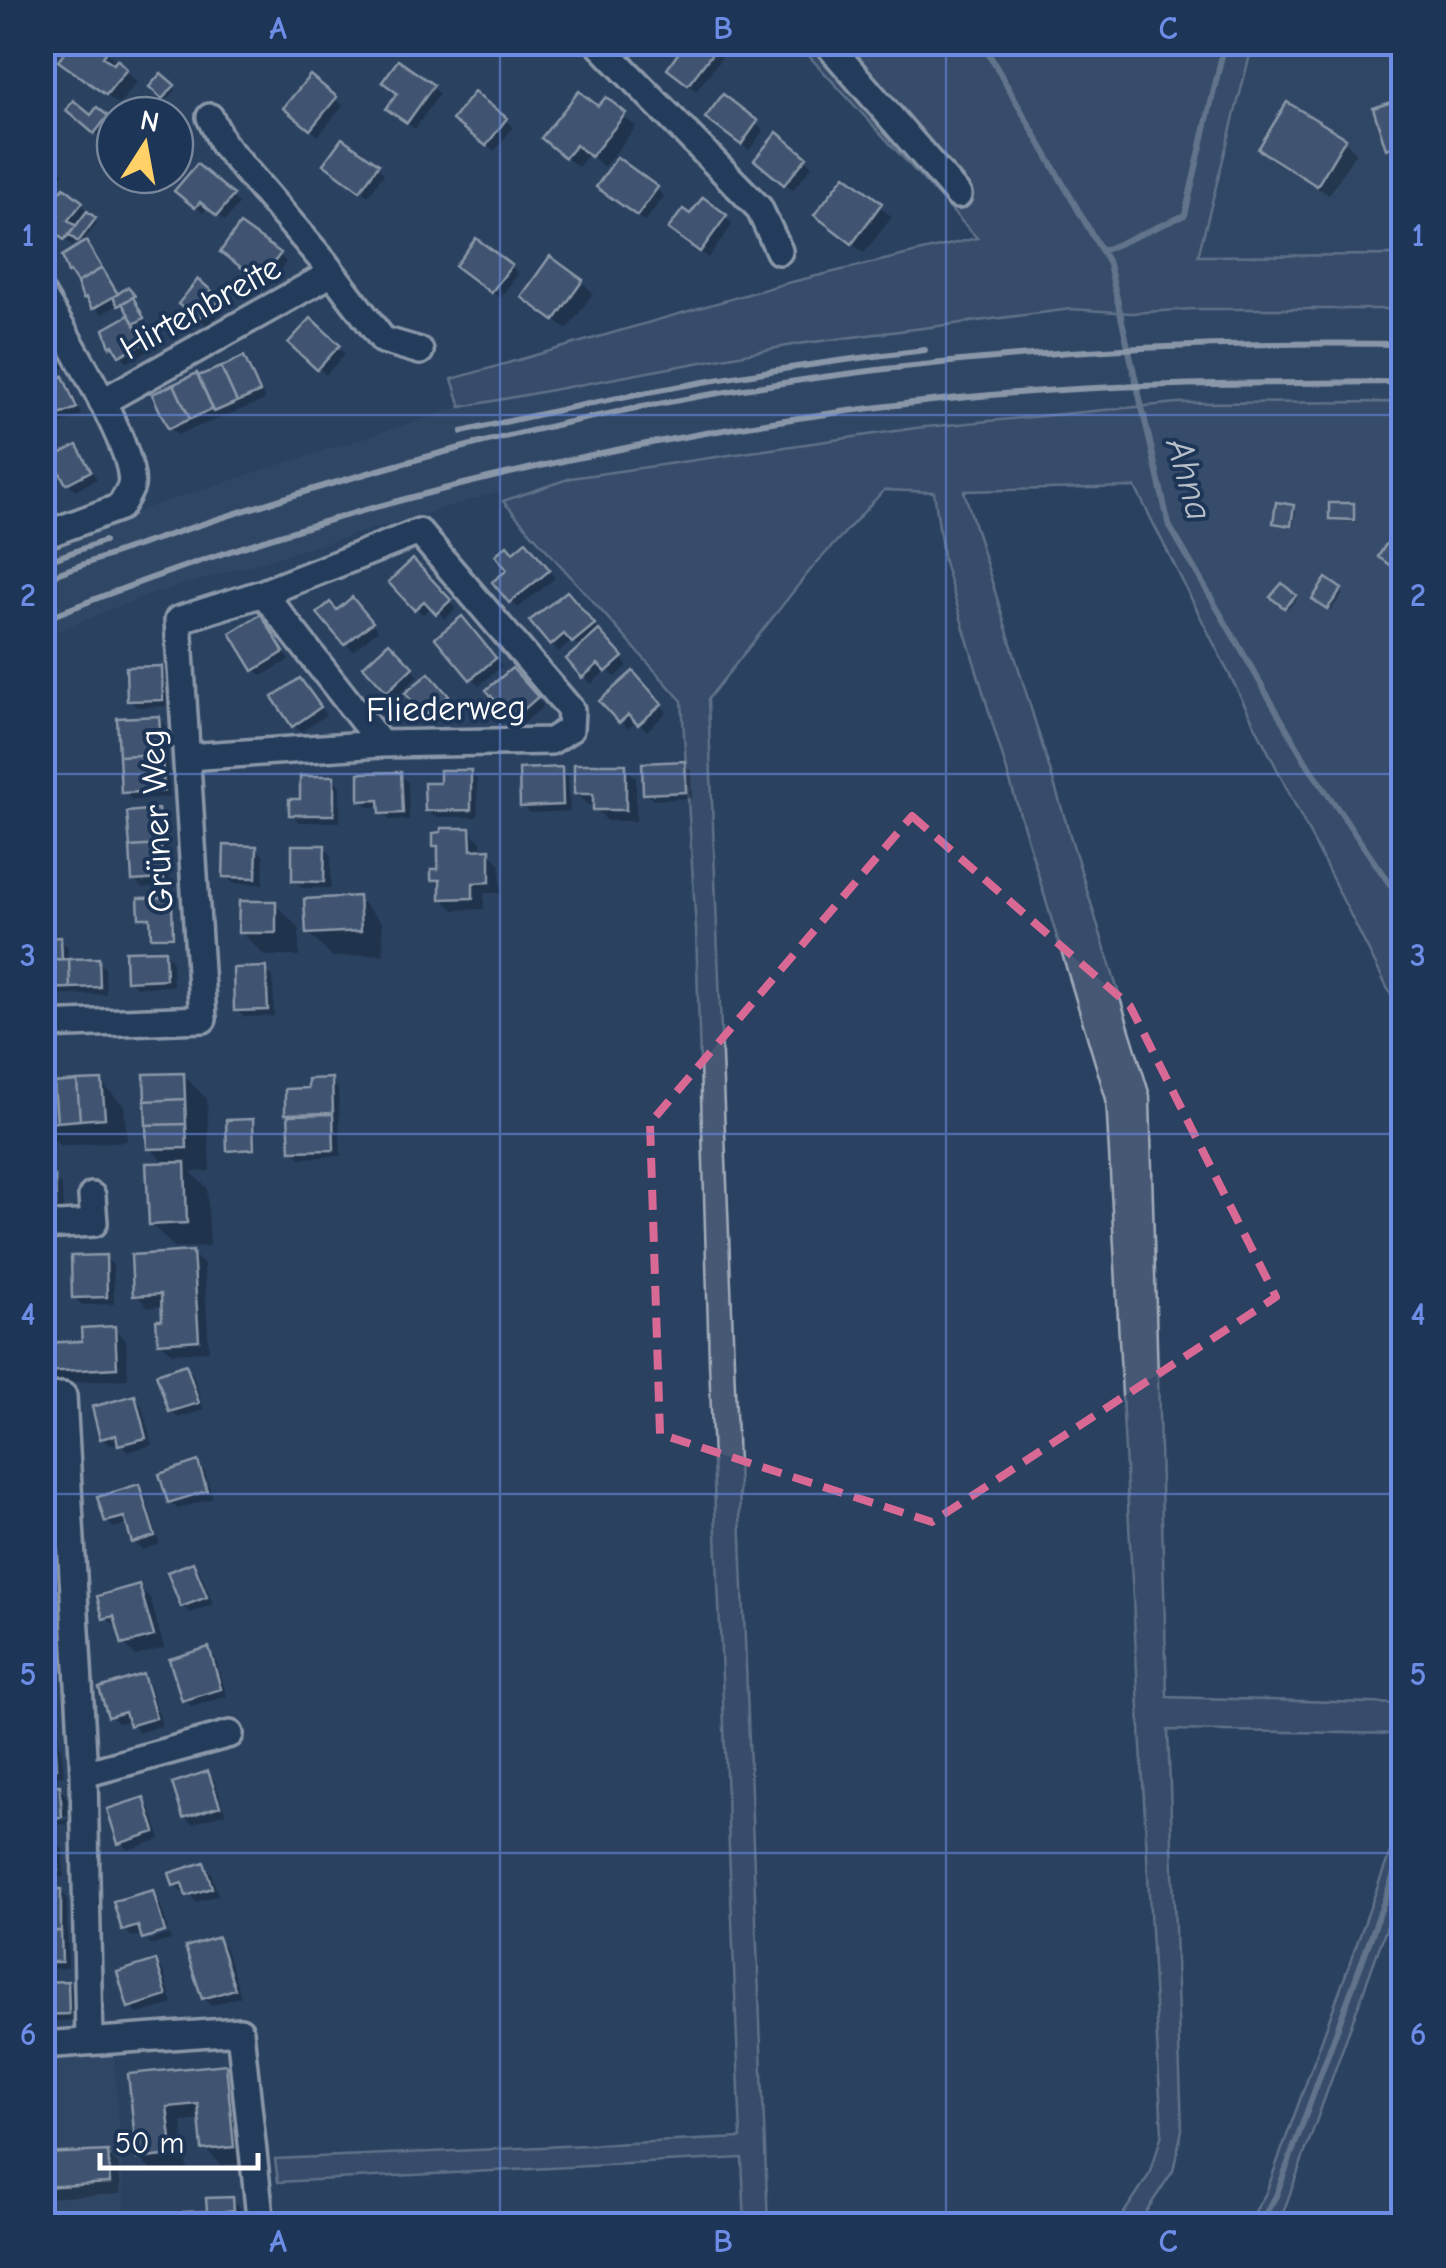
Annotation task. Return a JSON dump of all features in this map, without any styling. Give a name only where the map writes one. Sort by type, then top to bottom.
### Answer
[{"type":"street","points":[[597,42],[759,208],[779,252]]},
{"type":"street","points":[[826,42],[958,196]]},
{"type":"street","name":"Hirtenbreite","points":[[210,117],[223,144],[332,273],[382,340],[420,351]]},
{"type":"street","name":"Hirtenbreite","points":[[102,402],[332,273]]},
{"type":"street","points":[[42,295],[102,402],[129,463],[131,485],[120,507],[42,536]]},
{"type":"street","name":"Fliederweg","points":[[188,758],[381,744],[550,740],[570,730],[571,710],[419,532],[263,593]]},
{"type":"street","points":[[263,593],[381,744]]},
{"type":"street","name":"Grüner Weg","points":[[42,1025],[203,1019],[178,620],[263,593]]},
{"type":"street","points":[[42,1226],[94,1223],[92,1196]]},
{"type":"street","points":[[42,1398],[63,1396],[84,1774],[89,2040]]},
{"type":"street","points":[[84,1774],[230,1734]]},
{"type":"street","points":[[42,2045],[240,2031],[262,2226]]},
{"type":"highlighted area","points":[[912,816],[1130,1006],[1276,1297],[932,1522],[660,1434],[650,1123]]},
{"type":"shaded area","points":[[797,43],[1253,43],[1198,256],[1403,255],[1403,309],[1193,309],[1131,313],[1071,309],[798,344],[461,407],[452,379],[783,284],[977,238]]},
{"type":"shaded area","points":[[1253,43],[1403,43],[1403,255],[1198,257]]},
{"type":"shaded area","points":[[1071,309],[1131,313],[1193,309],[1403,309],[1403,402],[1178,403],[916,428],[571,478],[503,501],[498,492],[139,598],[43,637],[43,547],[160,503],[461,407],[798,344]]},
{"type":"shaded area","points":[[1403,402],[1403,1019],[1135,487],[964,491],[1150,1095],[1167,1697],[1403,1704],[1403,1734],[1168,1730],[1182,2130],[1173,2171],[1137,2225],[1116,2225],[1151,2172],[1162,2133],[1106,1100],[944,562],[934,492],[884,490],[812,568],[708,699],[768,2225],[745,2225],[742,2158],[278,2182],[275,2159],[741,2138],[709,1363],[696,930],[682,701],[503,501],[571,478],[916,428],[1178,403]]},
{"type":"shaded area","points":[[1403,1817],[1403,1882],[1283,2213],[1275,2225],[1247,2225],[1266,2193]]},
{"type":"shaded area","points":[[112,2028],[126,2225],[43,2226],[43,2035]]},
{"type":"building","points":[[74,42],[98,42],[108,50],[103,57],[114,64],[117,59],[127,69],[106,95],[58,61]]},
{"type":"building","points":[[667,42],[712,42],[717,47],[688,85],[667,69],[679,52]]},
{"type":"building","points":[[1380,42],[1404,42],[1404,49],[1385,56]]},
{"type":"building","points":[[398,60],[434,85],[407,123],[386,109],[397,93],[382,82]]},
{"type":"building","points":[[161,73],[175,85],[166,95],[158,95],[149,87]]},
{"type":"building","points":[[310,75],[337,97],[310,130],[283,108]]},
{"type":"building","points":[[579,91],[598,106],[606,97],[626,113],[591,157],[576,145],[565,158],[541,138]]},
{"type":"building","points":[[474,92],[507,118],[486,146],[452,120]]},
{"type":"building","points":[[723,94],[758,121],[741,145],[705,118]]},
{"type":"building","points":[[1404,98],[1404,143],[1386,149],[1373,108]]},
{"type":"building","points":[[73,100],[91,115],[95,110],[94,134],[66,110]]},
{"type":"building","points":[[1287,102],[1346,138],[1317,186],[1258,149]]},
{"type":"building","points":[[777,132],[807,157],[784,185],[754,160]]},
{"type":"building","points":[[342,138],[379,164],[360,191],[323,164]]},
{"type":"building","points":[[42,147],[58,164],[42,176]]},
{"type":"building","points":[[617,157],[658,187],[637,216],[596,187]]},
{"type":"building","points":[[197,164],[234,195],[217,216],[200,202],[195,208],[179,195],[195,195]]},
{"type":"building","points":[[845,175],[882,203],[852,244],[814,215]]},
{"type":"building","points":[[64,187],[83,202],[68,220],[76,226],[64,240],[42,223],[42,214]]},
{"type":"building","points":[[703,197],[727,215],[700,252],[668,229],[683,209],[690,214]]},
{"type":"building","points":[[87,211],[96,218],[78,242],[69,235]]},
{"type":"building","points":[[240,224],[281,253],[260,281],[220,252]]},
{"type":"building","points":[[476,238],[512,265],[491,293],[455,266]]},
{"type":"building","points":[[86,241],[102,268],[77,283],[68,273],[62,256]]},
{"type":"building","points":[[550,256],[583,280],[554,321],[521,297]]},
{"type":"building","points":[[102,268],[118,294],[92,309],[77,283]]},
{"type":"building","points":[[198,279],[221,299],[198,320],[178,304]]},
{"type":"building","points":[[128,287],[135,296],[118,306],[113,297]]},
{"type":"building","points":[[133,297],[144,318],[134,324],[122,303]]},
{"type":"building","points":[[129,315],[145,342],[119,356],[113,345],[110,347],[104,329]]},
{"type":"building","points":[[311,318],[340,345],[317,370],[288,343]]},
{"type":"building","points":[[42,330],[57,353],[42,362]]},
{"type":"building","points":[[244,356],[260,392],[237,402],[221,367]]},
{"type":"building","points":[[221,367],[237,402],[214,412],[198,376]]},
{"type":"building","points":[[197,373],[213,409],[190,419],[174,384]]},
{"type":"building","points":[[63,376],[77,408],[52,418],[42,396],[42,385]]},
{"type":"building","points":[[174,384],[190,419],[168,429],[152,394]]},
{"type":"building","points":[[77,445],[91,471],[66,484],[52,458]]},
{"type":"building","points":[[1276,502],[1294,505],[1291,526],[1273,523]]},
{"type":"building","points":[[1329,503],[1354,503],[1354,520],[1329,519]]},
{"type":"building","points":[[526,541],[550,570],[509,603],[492,582],[507,570],[495,555],[507,545],[513,552]]},
{"type":"building","points":[[1386,544],[1404,555],[1396,569],[1378,557]]},
{"type":"building","points":[[413,559],[451,600],[436,614],[424,601],[414,610],[388,582]]},
{"type":"building","points":[[1326,578],[1342,589],[1327,609],[1312,599]]},
{"type":"building","points":[[1282,583],[1296,595],[1284,608],[1270,597]]},
{"type":"building","points":[[567,591],[595,624],[572,643],[564,634],[550,646],[529,621]]},
{"type":"building","points":[[352,597],[373,622],[344,645],[317,613],[330,602],[337,610]]},
{"type":"building","points":[[261,614],[284,652],[253,671],[230,633]]},
{"type":"building","points":[[462,616],[496,658],[470,680],[435,638]]},
{"type":"building","points":[[599,630],[623,657],[606,672],[598,664],[582,678],[566,659]]},
{"type":"building","points":[[389,642],[413,667],[387,692],[363,666]]},
{"type":"building","points":[[1404,658],[1404,678],[1399,680],[1393,662]]},
{"type":"building","points":[[162,666],[163,700],[127,701],[126,667]]},
{"type":"building","points":[[512,668],[538,697],[512,720],[486,690]]},
{"type":"building","points":[[633,671],[662,704],[638,725],[628,715],[619,723],[599,701]]},
{"type":"building","points":[[429,673],[449,696],[424,716],[405,693]]},
{"type":"building","points":[[300,678],[321,707],[292,727],[272,697]]},
{"type":"building","points":[[159,716],[162,754],[119,756],[117,718]]},
{"type":"building","points":[[162,754],[164,791],[121,793],[119,756]]},
{"type":"building","points":[[685,761],[686,792],[643,794],[642,763]]},
{"type":"building","points":[[574,764],[626,764],[626,810],[593,810],[593,794],[574,794]]},
{"type":"building","points":[[562,767],[563,805],[520,807],[519,769]]},
{"type":"building","points":[[440,770],[471,770],[471,810],[425,811],[424,783],[440,783]]},
{"type":"building","points":[[401,772],[403,813],[380,814],[379,800],[359,801],[359,773]]},
{"type":"building","points":[[300,776],[334,776],[334,815],[289,815],[289,799],[300,799]]},
{"type":"building","points":[[158,809],[161,845],[130,847],[127,812]]},
{"type":"building","points":[[441,828],[470,828],[471,850],[490,849],[490,882],[473,883],[473,898],[440,899],[440,880],[431,880],[431,869],[438,869],[438,846],[433,846],[433,833],[441,832]]},
{"type":"building","points":[[161,845],[164,879],[132,881],[130,847]]},
{"type":"building","points":[[224,845],[257,846],[256,878],[223,877]]},
{"type":"building","points":[[292,845],[325,845],[324,882],[292,881]]},
{"type":"building","points":[[359,896],[361,931],[306,934],[304,899]]},
{"type":"building","points":[[172,897],[173,937],[151,937],[150,918],[139,918],[138,898]]},
{"type":"building","points":[[239,901],[276,901],[276,933],[238,933]]},
{"type":"building","points":[[61,937],[62,959],[42,960],[42,938]]},
{"type":"building","points":[[165,950],[166,979],[126,981],[125,951]]},
{"type":"building","points":[[99,958],[100,987],[70,988],[69,959]]},
{"type":"building","points":[[69,959],[70,988],[42,989],[42,960]]},
{"type":"building","points":[[266,967],[268,1010],[234,1011],[233,968]]},
{"type":"building","points":[[184,1073],[185,1099],[145,1101],[144,1074]]},
{"type":"building","points":[[332,1078],[333,1113],[285,1114],[285,1089],[308,1088],[308,1079]]},
{"type":"building","points":[[102,1080],[105,1118],[80,1120],[77,1081]]},
{"type":"building","points":[[77,1081],[80,1120],[57,1122],[54,1083]]},
{"type":"building","points":[[54,1083],[57,1122],[42,1123],[42,1084]]},
{"type":"building","points":[[185,1099],[186,1124],[146,1125],[145,1101]]},
{"type":"building","points":[[333,1114],[334,1150],[290,1151],[288,1115]]},
{"type":"building","points":[[253,1119],[254,1149],[227,1151],[226,1120]]},
{"type":"building","points":[[186,1124],[187,1148],[147,1149],[146,1125]]},
{"type":"building","points":[[185,1162],[187,1223],[149,1225],[146,1163]]},
{"type":"building","points":[[55,1176],[56,1206],[42,1206],[42,1177]]},
{"type":"building","points":[[193,1251],[199,1340],[158,1343],[156,1320],[162,1320],[161,1294],[133,1296],[131,1255]]},
{"type":"building","points":[[106,1255],[107,1297],[72,1298],[71,1256]]},
{"type":"building","points":[[115,1326],[117,1368],[43,1372],[42,1343],[82,1341],[81,1328]]},
{"type":"building","points":[[186,1364],[199,1403],[169,1412],[156,1374]]},
{"type":"building","points":[[135,1395],[146,1438],[118,1445],[116,1435],[100,1439],[92,1407]]},
{"type":"building","points":[[198,1461],[207,1491],[168,1503],[159,1474]]},
{"type":"building","points":[[139,1484],[155,1536],[132,1543],[124,1517],[105,1522],[97,1497]]},
{"type":"building","points":[[193,1562],[207,1597],[181,1607],[167,1572]]},
{"type":"building","points":[[42,1579],[51,1579],[53,1622],[42,1622]]},
{"type":"building","points":[[139,1584],[154,1636],[122,1645],[114,1616],[103,1619],[97,1596]]},
{"type":"building","points":[[50,1636],[53,1673],[42,1674],[42,1637]]},
{"type":"building","points":[[209,1647],[221,1689],[182,1701],[169,1659]]},
{"type":"building","points":[[143,1674],[156,1718],[129,1726],[125,1712],[108,1717],[99,1688]]},
{"type":"building","points":[[42,1688],[48,1688],[50,1724],[42,1724]]},
{"type":"building","points":[[55,1737],[57,1768],[42,1770],[42,1738]]},
{"type":"building","points":[[208,1771],[220,1806],[183,1818],[172,1783]]},
{"type":"building","points":[[60,1785],[62,1817],[42,1819],[42,1786]]},
{"type":"building","points":[[144,1797],[155,1832],[118,1844],[107,1809]]},
{"type":"building","points":[[56,1839],[58,1871],[42,1871],[42,1840]]},
{"type":"building","points":[[204,1862],[212,1888],[186,1896],[182,1883],[173,1886],[169,1873]]},
{"type":"building","points":[[42,1889],[61,1889],[61,1931],[42,1931]]},
{"type":"building","points":[[153,1890],[165,1932],[142,1939],[138,1926],[122,1931],[113,1901]]},
{"type":"building","points":[[61,1931],[62,1962],[42,1962],[42,1932]]},
{"type":"building","points":[[218,1937],[235,1989],[202,1999],[185,1947]]},
{"type":"building","points":[[156,1960],[167,1996],[128,2008],[117,1972]]},
{"type":"building","points":[[68,1981],[69,2014],[42,2015],[42,1982]]},
{"type":"building","points":[[226,2064],[234,2147],[202,2150],[198,2104],[167,2107],[173,2155],[137,2159],[128,2074]]},
{"type":"building","points":[[108,2151],[110,2183],[42,2187],[42,2154]]},
{"type":"building","points":[[233,2197],[234,2210],[225,2211],[225,2226],[183,2226],[183,2212],[207,2211],[206,2198]]},
{"type":"waterway","name":"Ahna","points":[[982,42],[1109,264],[1169,525],[1309,767],[1404,905]]},
{"type":"waterway","points":[[1102,251],[1185,215],[1225,42]]},
{"type":"waterway","points":[[1258,2226],[1276,2196],[1404,1847]]},
{"type":"railway","points":[[42,579],[360,475],[583,419],[699,396],[815,378],[1050,354],[1168,347],[1404,344]]},
{"type":"railway","points":[[462,432],[692,384],[925,350]]},
{"type":"railway","points":[[42,620],[260,541],[373,508],[488,478],[721,430],[950,399],[1063,390],[1404,382]]},
{"type":"railway","points":[[42,563],[104,541]]}]
